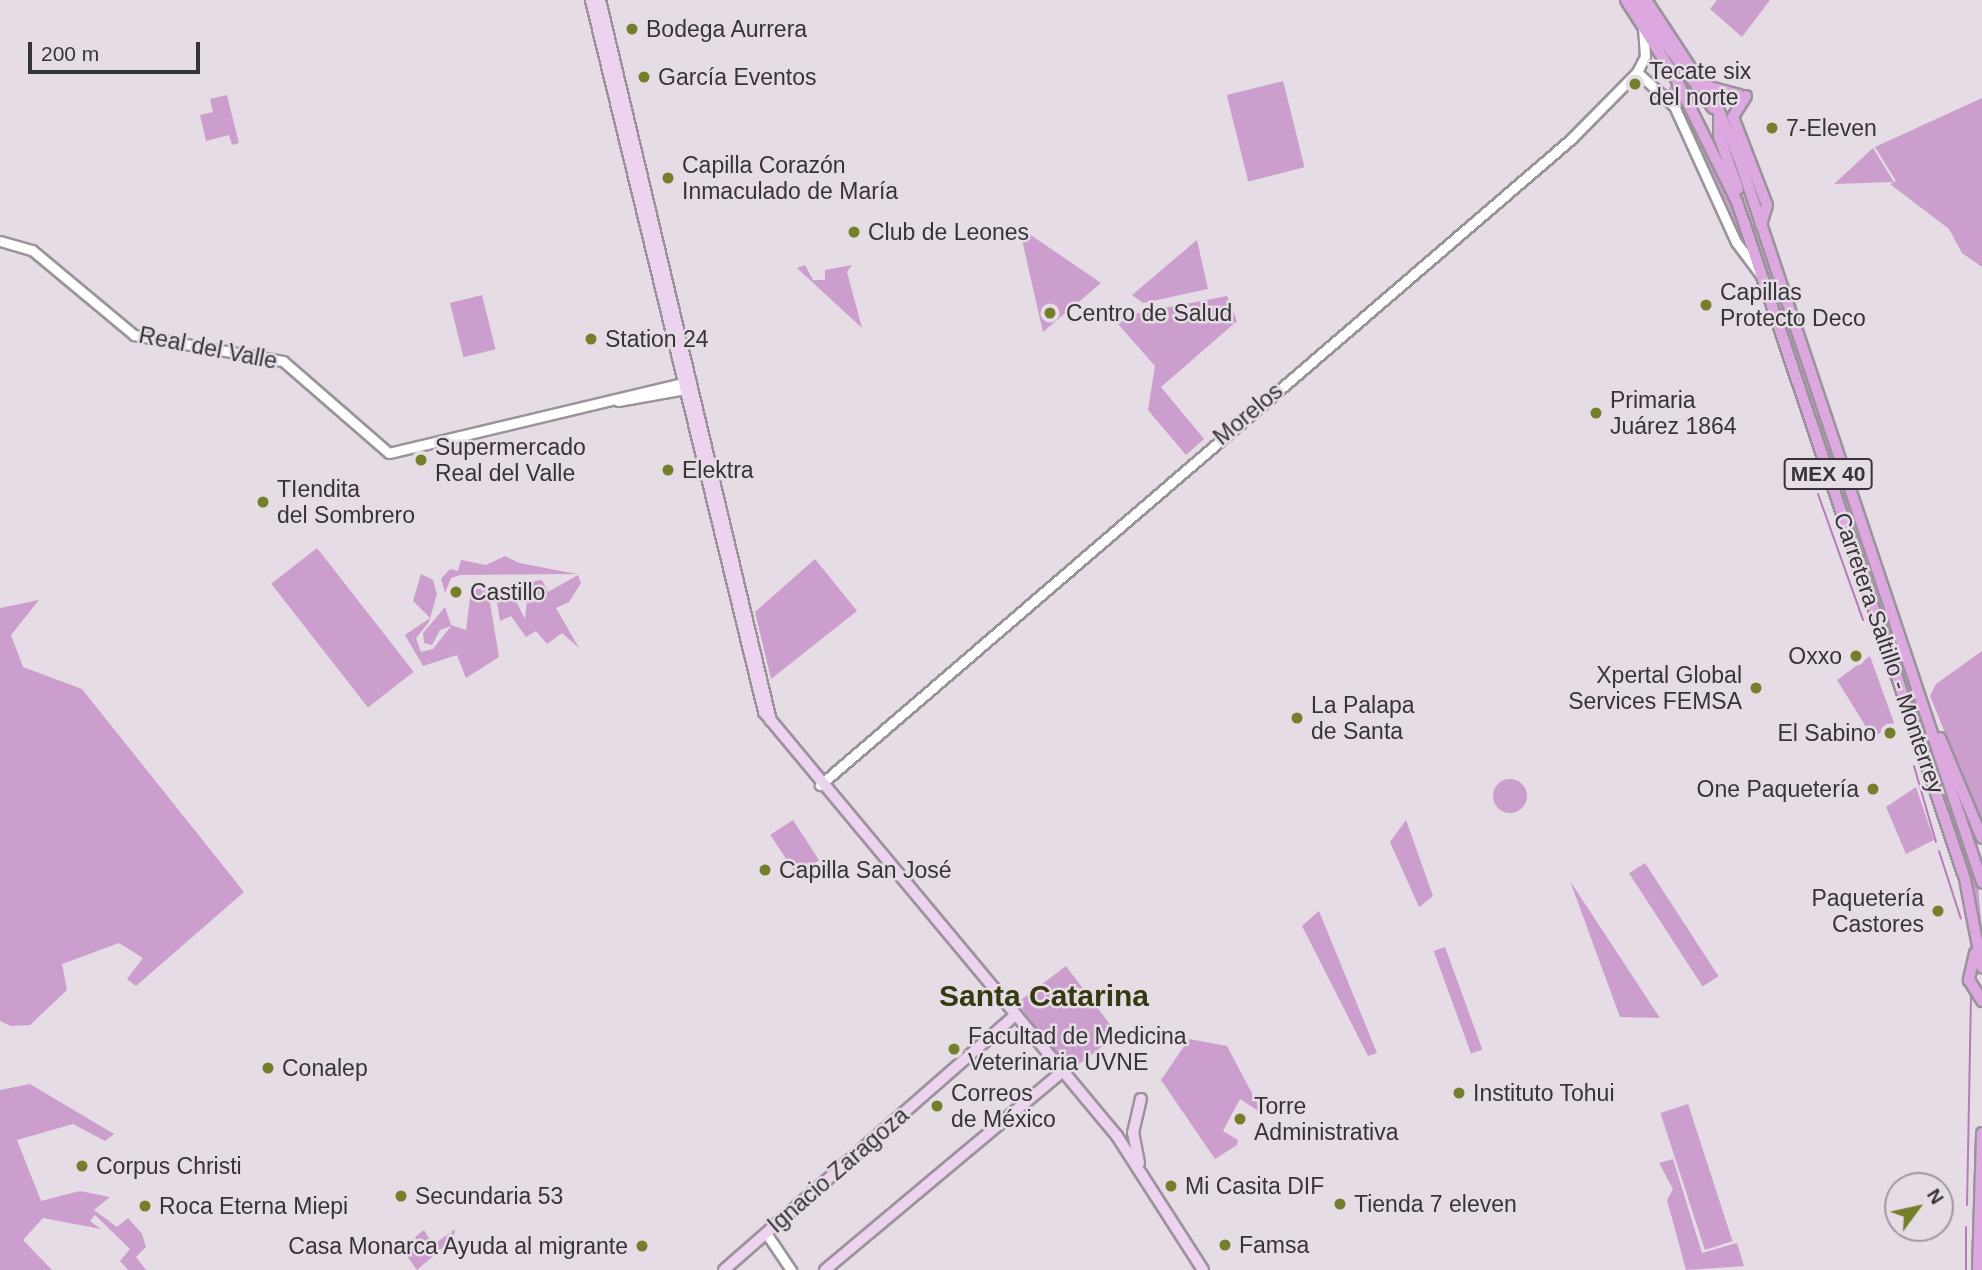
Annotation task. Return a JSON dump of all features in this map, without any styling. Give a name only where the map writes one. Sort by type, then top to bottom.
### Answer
[{"type":"main road","points":[[591,0],[658,276],[668,305],[680,325],[689,385]]},
{"type":"main road","points":[[600,0],[762,707],[820,785],[1064,1070],[1151,1189],[1203,1270]]},
{"type":"main road","name":"Carretera Saltillo - Monterrey","points":[[1626,0],[1730,185],[1975,919],[1982,967]]},
{"type":"main road","points":[[1634,0],[1696,91],[1719,111],[1719,136],[1784,345]]},
{"type":"main road","name":"Carretera Saltillo - Monterrey","points":[[1646,0],[1719,111],[1761,225],[1982,882]]},
{"type":"main road","points":[[1701,81],[1719,93],[1743,96],[1733,117],[1767,205],[1761,225]]},
{"type":"main road","points":[[1931,726],[1953,761],[1982,838]]},
{"type":"main road","points":[[1975,919],[1969,980],[1982,1001]]},
{"type":"main road","name":"Ignacio Zaragoza","points":[[724,1270],[1016,1014]]},
{"type":"main road","points":[[825,1270],[1064,1070]]},
{"type":"main road","points":[[1141,1099],[1133,1141],[1151,1189]]},
{"type":"main road","points":[[1108,1128],[1196,1270]]},
{"type":"main road","points":[[1978,1270],[1982,1133]]},
{"type":"street","points":[[1643,27],[1645,55],[1637,72],[1674,106],[1736,242],[1762,276]]},
{"type":"street","name":"Morelos","points":[[820,785],[1550,158],[1637,72]]},
{"type":"street","name":"Real del Valle","points":[[0,241],[32,250],[134,335],[284,361],[389,453],[689,385]]},
{"type":"street","points":[[766,1233],[791,1270]]},
{"type":"shaded area","points":[[1717,0],[1770,0],[1742,37],[1710,9]]},
{"type":"shaded area","points":[[1283,81],[1305,167],[1248,181],[1227,95]]},
{"type":"shaded area","points":[[1671,84],[1729,201],[1743,243],[1677,106],[1665,97]]},
{"type":"shaded area","points":[[227,95],[239,143],[232,145],[229,135],[206,141],[200,115],[213,112],[210,99]]},
{"type":"shaded area","points":[[1982,98],[1982,267],[1962,253],[1949,229],[1890,184],[1896,181],[1875,147]]},
{"type":"shaded area","points":[[1725,142],[1977,875],[1982,930],[1957,843]]},
{"type":"shaded area","points":[[1873,148],[1894,182],[1834,184]]},
{"type":"shaded area","points":[[1019,227],[1101,283],[1043,332]]},
{"type":"shaded area","points":[[1197,240],[1208,289],[1143,303],[1132,295]]},
{"type":"shaded area","points":[[805,265],[813,280],[825,280],[825,270],[852,265],[847,272],[862,328],[797,268]]},
{"type":"shaded area","points":[[482,295],[496,349],[464,357],[450,303]]},
{"type":"shaded area","points":[[1227,296],[1237,321],[1161,387],[1204,439],[1186,455],[1148,410],[1155,366],[1118,324],[1133,314]]},
{"type":"shaded area","points":[[317,548],[414,672],[368,707],[271,584]]},
{"type":"shaded area","points":[[505,556],[519,563],[577,574],[460,575],[451,578],[445,593],[441,579],[450,569],[458,571],[461,560],[486,565]]},
{"type":"shaded area","points":[[815,559],[857,611],[771,679],[755,612]]},
{"type":"shaded area","points":[[421,574],[433,580],[437,594],[429,622],[416,638],[421,652],[433,649],[451,626],[440,630],[432,645],[424,643],[423,633],[445,607],[451,625],[466,630],[471,589],[510,589],[525,619],[529,582],[542,580],[548,592],[578,575],[581,583],[569,602],[556,608],[579,648],[562,633],[547,644],[536,631],[526,637],[511,616],[500,621],[495,591],[488,591],[499,657],[466,678],[457,655],[423,666],[405,635],[430,618],[413,601]]},
{"type":"shaded area","points":[[39,600],[11,635],[23,667],[82,689],[244,892],[136,986],[127,979],[143,958],[119,943],[62,964],[67,990],[30,1025],[11,1026],[0,1021],[0,608]]},
{"type":"shaded area","points":[[1982,651],[1982,824],[1930,696],[1936,684]]},
{"type":"shaded area","points":[[1870,656],[1894,723],[1873,738],[1837,680]]},
{"type":"shaded area","points":[[1510,779],[1522,784],[1527,796],[1522,808],[1510,813],[1498,808],[1493,796],[1498,784]]},
{"type":"shaded area","points":[[1916,787],[1934,840],[1906,854],[1886,807]]},
{"type":"shaded area","points":[[793,820],[819,860],[796,875],[770,835]]},
{"type":"shaded area","points":[[1406,820],[1433,896],[1419,907],[1390,842]]},
{"type":"shaded area","points":[[1645,863],[1719,976],[1703,987],[1629,873]]},
{"type":"shaded area","points":[[1570,881],[1660,1018],[1620,1017]]},
{"type":"shaded area","points":[[1319,911],[1377,1053],[1368,1056],[1302,926]]},
{"type":"shaded area","points":[[1445,947],[1482,1049],[1471,1054],[1434,951]]},
{"type":"shaded area","points":[[1066,966],[1118,1035],[1069,1071],[1017,1003]]},
{"type":"shaded area","points":[[1189,1039],[1227,1046],[1263,1114],[1240,1099],[1223,1131],[1238,1140],[1237,1145],[1215,1159],[1161,1080]]},
{"type":"shaded area","points":[[30,1084],[114,1134],[105,1141],[73,1124],[17,1140],[41,1201],[80,1191],[110,1197],[94,1210],[117,1227],[128,1218],[142,1234],[146,1247],[136,1257],[146,1270],[128,1270],[120,1261],[130,1249],[95,1215],[90,1221],[101,1229],[43,1218],[23,1240],[52,1270],[0,1270],[0,1090]]},
{"type":"shaded area","points":[[1688,1104],[1732,1241],[1705,1250],[1660,1113]]},
{"type":"shaded area","points":[[1673,1159],[1702,1253],[1737,1243],[1744,1266],[1686,1270],[1667,1200],[1673,1189],[1659,1163]]},
{"type":"shaded area","points":[[455,1229],[454,1238],[417,1270],[401,1248],[424,1230],[433,1245]]},
{"type":"waterway","points":[[1818,494],[1863,620]]},
{"type":"waterway","points":[[1914,766],[1936,842]]},
{"type":"waterway","points":[[1939,851],[1961,919]]},
{"type":"waterway","points":[[1967,1205],[1971,993]]},
{"type":"waterway","points":[[1966,1227],[1966,1270]]},
{"type":"place","name":"Bodega Aurrera","points":[[632,29]]},
{"type":"place","name":"García Eventos","points":[[644,77]]},
{"type":"place","name":"Tecate six del norte","points":[[1635,84]]},
{"type":"place","name":"7-Eleven","points":[[1772,128]]},
{"type":"place","name":"Capilla Corazón Inmaculado de María","points":[[668,178]]},
{"type":"place","name":"Club de Leones","points":[[854,232]]},
{"type":"place","name":"Capillas Protecto Deco","points":[[1706,305]]},
{"type":"place","name":"Centro de Salud","points":[[1050,313]]},
{"type":"place","name":"Station 24","points":[[591,339]]},
{"type":"place","name":"Primaria Juárez 1864","points":[[1596,413]]},
{"type":"place","name":"Supermercado Real del Valle","points":[[421,460]]},
{"type":"place","name":"Elektra","points":[[668,470]]},
{"type":"place","name":"TIendita del Sombrero","points":[[263,502]]},
{"type":"place","name":"Castillo","points":[[456,592]]},
{"type":"place","name":"Oxxo","points":[[1856,656]]},
{"type":"place","name":"Xpertal Global Services FEMSA","points":[[1756,688]]},
{"type":"place","name":"La Palapa de Santa","points":[[1297,718]]},
{"type":"place","name":"El Sabino","points":[[1890,733]]},
{"type":"place","name":"One Paquetería","points":[[1873,789]]},
{"type":"place","name":"Capilla San José","points":[[765,870]]},
{"type":"place","name":"Paquetería Castores","points":[[1938,911]]},
{"type":"place","name":"Facultad de Medicina Veterinaria UVNE","points":[[954,1049]]},
{"type":"place","name":"Conalep","points":[[268,1068]]},
{"type":"place","name":"Instituto Tohui","points":[[1459,1093]]},
{"type":"place","name":"Correos de México","points":[[937,1106]]},
{"type":"place","name":"Torre Administrativa","points":[[1240,1119]]},
{"type":"place","name":"Corpus Christi","points":[[82,1166]]},
{"type":"place","name":"Mi Casita DIF","points":[[1171,1186]]},
{"type":"place","name":"Secundaria 53","points":[[401,1196]]},
{"type":"place","name":"Tienda 7 eleven","points":[[1340,1204]]},
{"type":"place","name":"Roca Eterna Miepi","points":[[145,1206]]},
{"type":"place","name":"Famsa","points":[[1225,1245]]},
{"type":"place","name":"Casa Monarca Ayuda al migrante","points":[[642,1246]]},
{"type":"district","name":"Santa Catarina","points":[[1044,996]]}]
